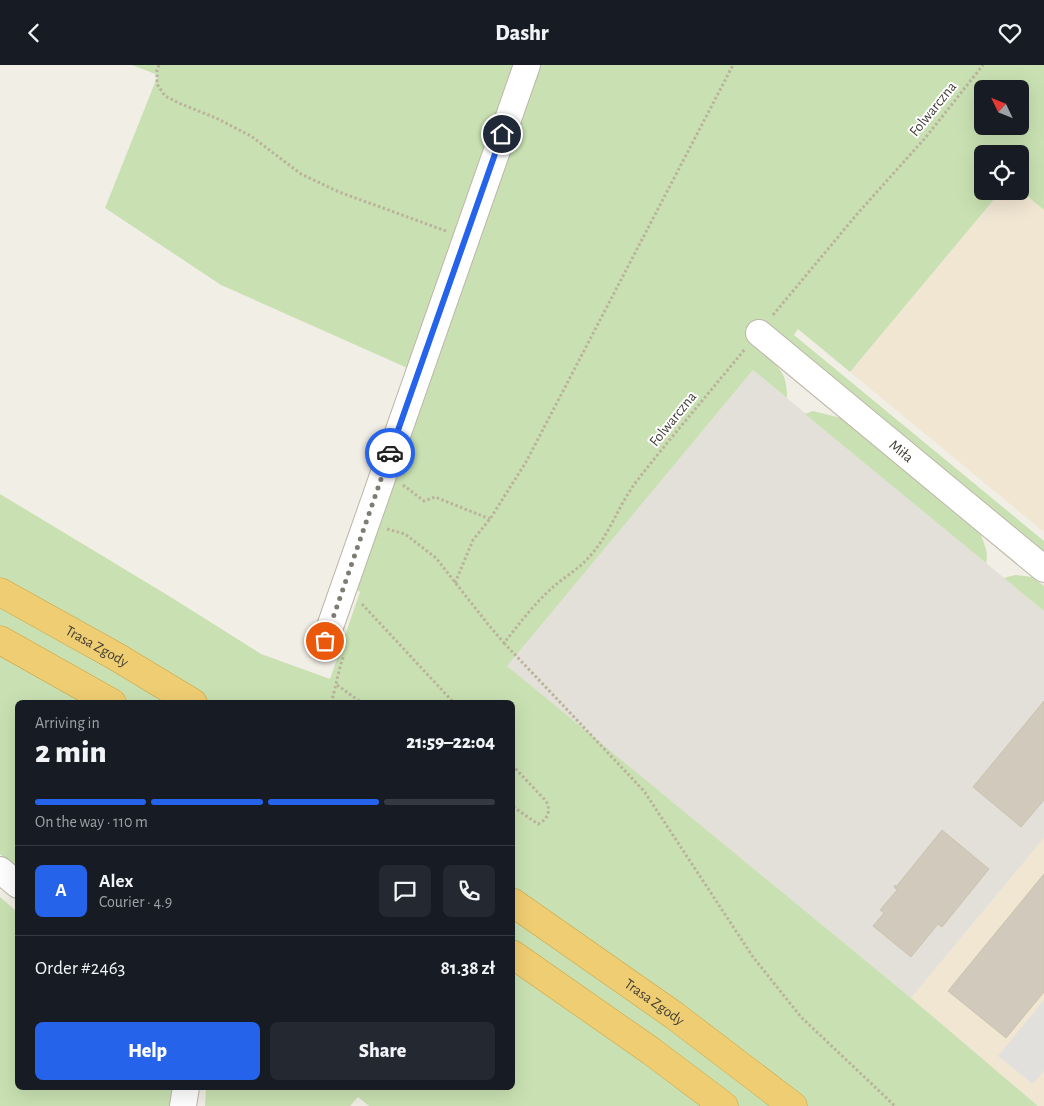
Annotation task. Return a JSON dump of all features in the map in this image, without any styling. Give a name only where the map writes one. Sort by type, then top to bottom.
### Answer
[{"type":"highway","name":"Trasa Zgody","points":[[0,592],[117,657],[188,700]]},
{"type":"highway","points":[[0,640],[107,700]]},
{"type":"highway","name":"Trasa Zgody","points":[[515,904],[675,1016],[792,1106]]},
{"type":"highway","points":[[515,956],[651,1051],[724,1106]]},
{"type":"street","points":[[325,641],[526,65]]},
{"type":"street","name":"Miła","points":[[758,333],[1044,569]]},
{"type":"street","points":[[0,870],[15,882]]},
{"type":"street","points":[[184,1106],[186,1090]]},
{"type":"path","points":[[160,65],[157,70],[157,85],[165,96],[182,105],[216,118],[250,136],[301,174],[339,192],[465,238]]},
{"type":"path","points":[[455,583],[473,540],[490,519],[526,461],[733,65]]},
{"type":"path","name":"Folwarczna","points":[[504,643],[541,598],[553,586],[576,571],[590,556],[607,534],[619,509],[636,483],[858,213],[926,137],[983,65]]},
{"type":"path","points":[[384,471],[424,501],[435,497],[490,519]]},
{"type":"path","points":[[365,523],[405,535],[436,558],[504,643],[644,791],[753,957],[801,1017],[896,1106]]},
{"type":"path","points":[[356,598],[451,700]]},
{"type":"path","points":[[332,700],[337,685],[337,675]]},
{"type":"path","points":[[337,685],[358,700]]},
{"type":"path","points":[[515,768],[546,801],[549,812],[542,822],[538,824],[515,808]]},
{"type":"shaded area","points":[[1029,198],[1044,210],[1044,532],[850,372],[993,200],[1029,200]]},
{"type":"shaded area","points":[[753,370],[1044,611],[1044,838],[911,998],[506,666]]},
{"type":"shaded area","points":[[1044,838],[1044,1106],[1038,1106],[911,998]]},
{"type":"shaded area","points":[[1044,1000],[1044,1071],[1033,1084],[998,1056]]},
{"type":"green space","points":[[132,65],[518,65],[412,370],[221,285],[105,208],[158,75]]},
{"type":"green space","points":[[534,65],[1044,65],[1044,210],[1029,198],[1029,145],[974,145],[974,200],[993,200],[850,372],[798,329],[794,335],[1044,541],[1044,557],[766,355],[783,374],[787,398],[753,370],[507,666],[911,998],[1038,1106],[369,1106],[358,1097],[350,1106],[205,1106],[206,1090],[515,1090],[515,700],[15,700],[15,867],[0,854],[0,494],[261,654],[330,679],[360,592],[353,586]]},
{"type":"green space","points":[[813,411],[841,418],[981,535],[987,552],[986,563],[805,414]]},
{"type":"green space","points":[[1015,575],[1032,577],[1044,586],[1044,611],[1004,578]]},
{"type":"green space","points":[[0,897],[15,910],[15,1090],[179,1090],[177,1106],[0,1106]]},
{"type":"building","points":[[1044,701],[1044,800],[1021,827],[973,787]]},
{"type":"building","points":[[942,830],[989,869],[942,927],[938,924],[911,957],[873,926],[884,913],[880,910],[897,890],[894,887],[895,885],[896,887]]},
{"type":"building","points":[[1044,874],[1044,992],[1006,1038],[948,991]]},
{"type":"way so far","points":[[325,641],[390,453]]},
{"type":"route","points":[[390,453],[502,134]]}]
